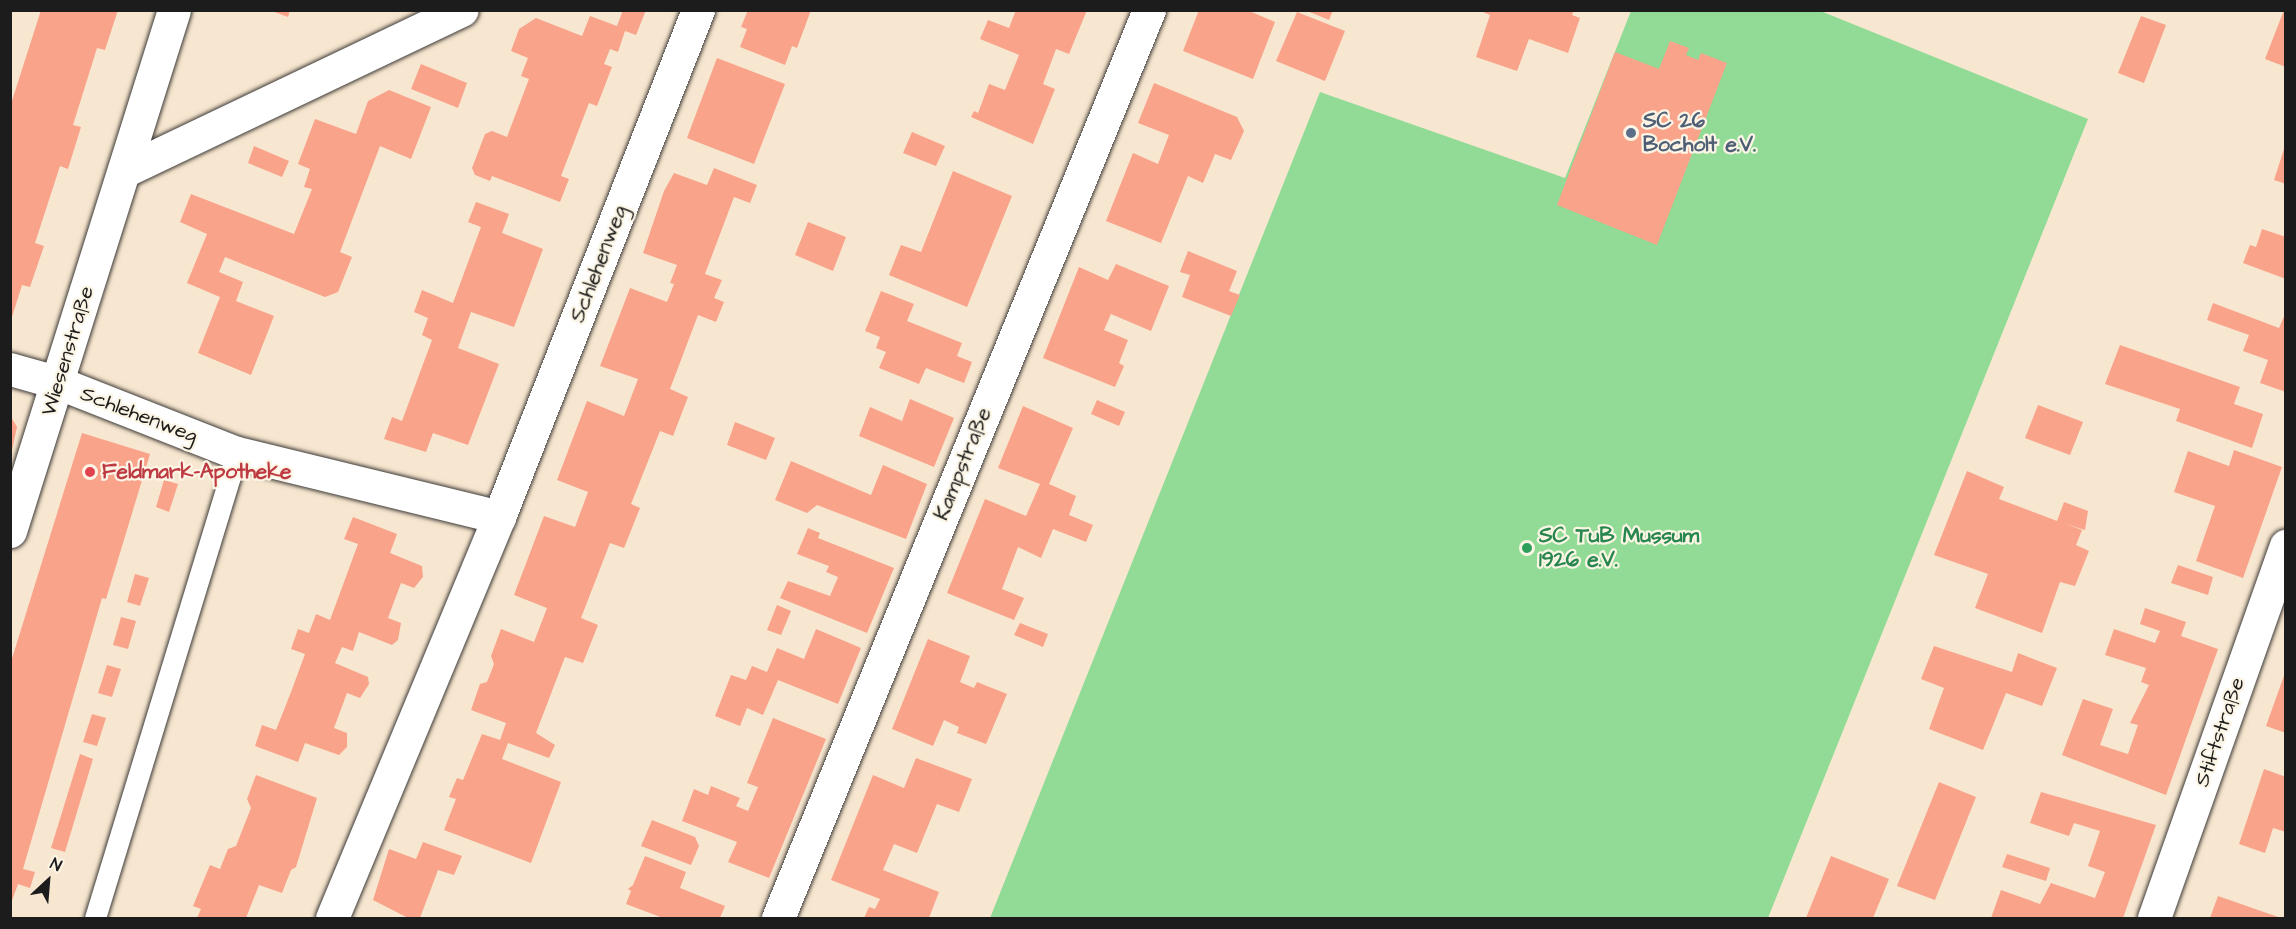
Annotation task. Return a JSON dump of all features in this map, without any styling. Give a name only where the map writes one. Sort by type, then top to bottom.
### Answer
[{"type":"street","name":"Wiesenstraße","points":[[10,531],[59,383],[174,10]]},
{"type":"street","points":[[124,171],[462,10]]},
{"type":"street","name":"Schlehenweg","points":[[332,918],[500,517],[698,10]]},
{"type":"street","name":"Kampstraße","points":[[778,918],[1149,10]]},
{"type":"street","name":"Schlehenweg","points":[[10,369],[59,383],[237,453],[500,517]]},
{"type":"street","name":"Stiftstraße","points":[[2154,918],[2286,546]]},
{"type":"lane","points":[[95,918],[237,453]]},
{"type":"green space","name":"SC TuB Mussum 1926 e.V.","points":[[1818,10],[2088,119],[1768,918],[990,918],[1320,92],[1565,178],[1631,11]]},
{"type":"building","points":[[41,10],[118,10],[105,50],[97,48],[73,125],[81,127],[68,169],[60,166],[35,243],[44,246],[30,287],[22,285],[11,320],[10,107]]},
{"type":"building","points":[[269,10],[290,10],[288,17]]},
{"type":"building","points":[[623,10],[646,10],[636,35],[625,31],[618,52],[610,49],[604,64],[612,67],[597,106],[589,103],[561,176],[569,179],[560,202],[492,176],[490,181],[475,175],[472,168],[485,134],[492,131],[507,137],[529,79],[521,76],[528,58],[511,51],[519,29],[536,18],[582,36],[590,16],[617,26]]},
{"type":"building","points":[[748,10],[811,10],[797,48],[792,46],[785,65],[740,47],[747,29],[741,27]]},
{"type":"building","points":[[1016,10],[1087,10],[1069,54],[1056,49],[1043,84],[1055,89],[1033,144],[971,117],[974,111],[978,113],[989,84],[1005,90],[1019,55],[980,39],[988,20],[1009,28]]},
{"type":"building","points":[[1199,10],[1247,10],[1275,22],[1253,79],[1183,51]]},
{"type":"building","points":[[1305,10],[1333,10],[1329,20]]},
{"type":"building","points":[[1478,10],[1574,10],[1572,15],[1580,18],[1568,53],[1529,39],[1517,71],[1476,57],[1490,15]]},
{"type":"building","points":[[2284,10],[2286,10],[2286,67],[2265,59]]},
{"type":"building","points":[[1297,12],[1345,31],[1325,81],[1276,61]]},
{"type":"building","points":[[2141,16],[2166,25],[2144,83],[2118,73]]},
{"type":"building","name":"SC 26 Bocholt e.V.","points":[[1670,41],[1689,48],[1686,55],[1698,60],[1701,53],[1727,63],[1657,245],[1557,205],[1615,52],[1659,69]]},
{"type":"building","points":[[717,58],[785,84],[754,164],[687,138]]},
{"type":"building","points":[[421,64],[467,83],[458,108],[411,89]]},
{"type":"building","points":[[1154,83],[1237,117],[1244,131],[1231,160],[1215,154],[1203,183],[1188,176],[1161,243],[1106,221],[1133,153],[1158,164],[1169,135],[1138,123]]},
{"type":"building","points":[[389,90],[431,107],[411,159],[380,146],[340,252],[352,257],[338,292],[325,297],[225,257],[219,272],[243,282],[236,301],[274,316],[251,375],[198,353],[220,297],[187,283],[207,234],[180,222],[191,194],[294,234],[312,189],[304,187],[310,169],[298,164],[315,119],[356,134],[368,101]]},
{"type":"building","points":[[912,132],[945,146],[936,166],[903,153]]},
{"type":"building","points":[[254,146],[289,161],[282,177],[248,163]]},
{"type":"building","points":[[2286,146],[2286,184],[2274,180]]},
{"type":"building","points":[[714,168],[757,185],[750,203],[734,197],[705,274],[722,280],[714,298],[724,302],[716,322],[698,315],[670,389],[688,397],[673,436],[660,431],[631,504],[640,508],[624,548],[610,543],[581,618],[598,625],[583,663],[565,657],[536,733],[555,745],[549,758],[508,743],[502,759],[561,782],[531,863],[444,830],[456,799],[449,797],[457,778],[463,780],[482,734],[500,740],[506,723],[471,710],[480,684],[487,682],[494,664],[491,656],[501,629],[534,642],[547,608],[514,595],[544,516],[575,527],[588,492],[557,480],[587,401],[624,416],[638,379],[600,366],[630,288],[667,302],[674,284],[670,283],[677,265],[643,253],[664,191],[674,173],[707,185]]},
{"type":"building","points":[[953,171],[1012,196],[967,307],[889,275],[901,245],[921,252]]},
{"type":"building","points":[[476,202],[509,214],[502,233],[543,249],[514,327],[471,312],[458,348],[499,364],[468,445],[433,433],[426,452],[384,439],[392,417],[402,421],[432,340],[422,335],[428,318],[414,312],[422,290],[453,303],[481,227],[468,222]]},
{"type":"building","points":[[808,222],[846,237],[833,271],[795,255]]},
{"type":"building","points":[[2262,229],[2286,237],[2286,279],[2243,263],[2250,245],[2256,247]]},
{"type":"building","points":[[1188,251],[1237,271],[1229,291],[1240,295],[1231,316],[1182,297],[1190,275],[1180,272]]},
{"type":"building","points":[[1116,264],[1169,286],[1151,331],[1111,314],[1104,330],[1128,340],[1119,363],[1124,366],[1115,387],[1043,358],[1079,267],[1108,280]]},
{"type":"building","points":[[881,291],[914,304],[907,321],[962,343],[957,356],[972,362],[964,383],[926,368],[919,384],[879,368],[886,352],[876,348],[880,337],[865,331]]},
{"type":"building","points":[[2213,303],[2279,328],[2286,312],[2286,392],[2260,383],[2268,360],[2243,351],[2249,335],[2207,320]]},
{"type":"building","points":[[2120,345],[2240,387],[2234,404],[2263,414],[2252,448],[2176,421],[2180,409],[2105,384]]},
{"type":"building","points":[[910,399],[954,418],[934,467],[859,436],[870,407],[902,421]]},
{"type":"building","points":[[1097,400],[1125,412],[1119,426],[1091,414]]},
{"type":"building","points":[[2038,405],[2083,422],[2070,455],[2025,438]]},
{"type":"building","points":[[1023,406],[1073,428],[1049,484],[1076,496],[1069,515],[1093,525],[1086,542],[1053,529],[1041,558],[1018,547],[1002,589],[1024,598],[1014,620],[947,593],[985,499],[1026,516],[1040,484],[998,468]]},
{"type":"building","points":[[10,415],[17,427],[11,455],[10,455]]},
{"type":"building","points":[[735,422],[775,438],[766,460],[727,445]]},
{"type":"building","points":[[82,433],[150,454],[106,599],[102,598],[23,869],[35,872],[30,888],[18,884],[10,906],[10,665]]},
{"type":"building","points":[[2234,450],[2282,467],[2243,578],[2196,561],[2215,506],[2174,492],[2188,451],[2229,466]]},
{"type":"building","points":[[791,461],[871,495],[883,465],[927,484],[906,539],[817,505],[807,513],[775,500]]},
{"type":"building","points":[[1967,471],[2004,487],[1999,499],[2057,521],[2064,502],[2088,511],[2085,530],[2066,524],[2082,530],[2076,545],[2089,551],[2075,586],[2060,582],[2042,633],[1975,608],[1988,574],[1934,555]]},
{"type":"building","points":[[164,480],[178,484],[169,512],[156,507]]},
{"type":"building","points":[[353,517],[397,534],[390,553],[422,566],[423,577],[414,588],[401,583],[388,618],[401,623],[398,640],[392,645],[359,632],[353,651],[342,647],[335,663],[368,677],[369,684],[360,698],[347,693],[334,728],[347,733],[347,747],[339,755],[305,743],[298,762],[255,746],[262,725],[276,730],[305,654],[291,649],[298,629],[309,633],[316,614],[330,620],[358,544],[344,539]]},
{"type":"building","points":[[808,528],[820,533],[818,538],[894,568],[867,633],[780,598],[788,581],[830,596],[838,577],[826,572],[829,566],[797,554]]},
{"type":"building","points":[[2178,565],[2213,577],[2208,595],[2171,583]]},
{"type":"building","points":[[135,574],[149,578],[140,606],[127,602]]},
{"type":"building","points":[[777,605],[791,611],[781,635],[767,630]]},
{"type":"building","points":[[2145,608],[2186,622],[2181,636],[2218,649],[2166,795],[2062,755],[2083,699],[2113,709],[2100,745],[2128,754],[2138,725],[2130,723],[2149,685],[2141,682],[2146,668],[2105,655],[2114,629],[2155,643],[2160,631],[2140,624]]},
{"type":"building","points":[[121,617],[136,621],[128,649],[113,645]]},
{"type":"building","points":[[1020,623],[1048,634],[1043,647],[1014,635]]},
{"type":"building","points":[[816,629],[861,648],[838,704],[778,680],[763,715],[747,708],[740,726],[715,716],[731,675],[746,680],[752,666],[767,672],[777,648],[804,659]]},
{"type":"building","points":[[928,639],[970,656],[960,682],[974,688],[977,682],[1007,694],[986,744],[957,733],[959,727],[944,720],[933,746],[892,729]]},
{"type":"building","points":[[1934,646],[2012,672],[2018,653],[2057,668],[2042,706],[2006,693],[1983,750],[1929,729],[1944,688],[1921,679]]},
{"type":"building","points":[[107,665],[121,669],[112,697],[98,693]]},
{"type":"building","points":[[2286,673],[2286,733],[2266,726]]},
{"type":"building","points":[[92,714],[106,718],[97,746],[83,742]]},
{"type":"building","points":[[773,718],[826,739],[769,878],[728,862],[737,842],[682,821],[694,789],[708,795],[711,786],[740,798],[736,806],[748,811],[758,787],[747,783]]},
{"type":"building","points":[[80,754],[93,759],[65,852],[51,848]]},
{"type":"building","points":[[916,758],[972,779],[959,812],[937,804],[917,853],[894,844],[883,870],[939,892],[929,918],[864,918],[869,907],[875,909],[880,899],[831,880],[873,775],[904,788]]},
{"type":"building","points":[[2264,769],[2286,777],[2286,832],[2273,828],[2265,853],[2239,844]]},
{"type":"building","points":[[256,775],[317,798],[296,867],[291,870],[282,893],[259,885],[246,918],[197,918],[201,909],[193,906],[210,865],[220,869],[228,849],[236,846],[251,808],[247,799]]},
{"type":"building","points":[[1939,782],[1976,797],[1935,900],[1897,886]]},
{"type":"building","points":[[2041,792],[2156,825],[2123,918],[1991,918],[2001,890],[2040,904],[2051,883],[2095,898],[2105,872],[2088,866],[2100,831],[2074,823],[2069,836],[2030,823]]},
{"type":"building","points":[[652,820],[695,837],[699,846],[691,865],[641,846]]},
{"type":"building","points":[[423,842],[462,856],[454,875],[438,870],[420,918],[408,918],[373,900],[389,849],[416,859]]},
{"type":"building","points":[[2007,854],[2050,868],[2046,881],[2002,867]]},
{"type":"building","points":[[645,856],[686,872],[680,888],[725,906],[720,918],[663,918],[626,904],[631,891],[628,889],[633,885]]},
{"type":"building","points":[[1831,856],[1889,879],[1873,918],[1806,918]]},
{"type":"building","points":[[2218,896],[2281,918],[2210,918]]},
{"type":"place","name":"SC 26 Bocholt e.V.","points":[[1631,133]]},
{"type":"place","name":"Feldmark-Apotheke","points":[[90,472]]},
{"type":"place","name":"SC TuB Mussum 1926 e.V.","points":[[1527,548]]}]
